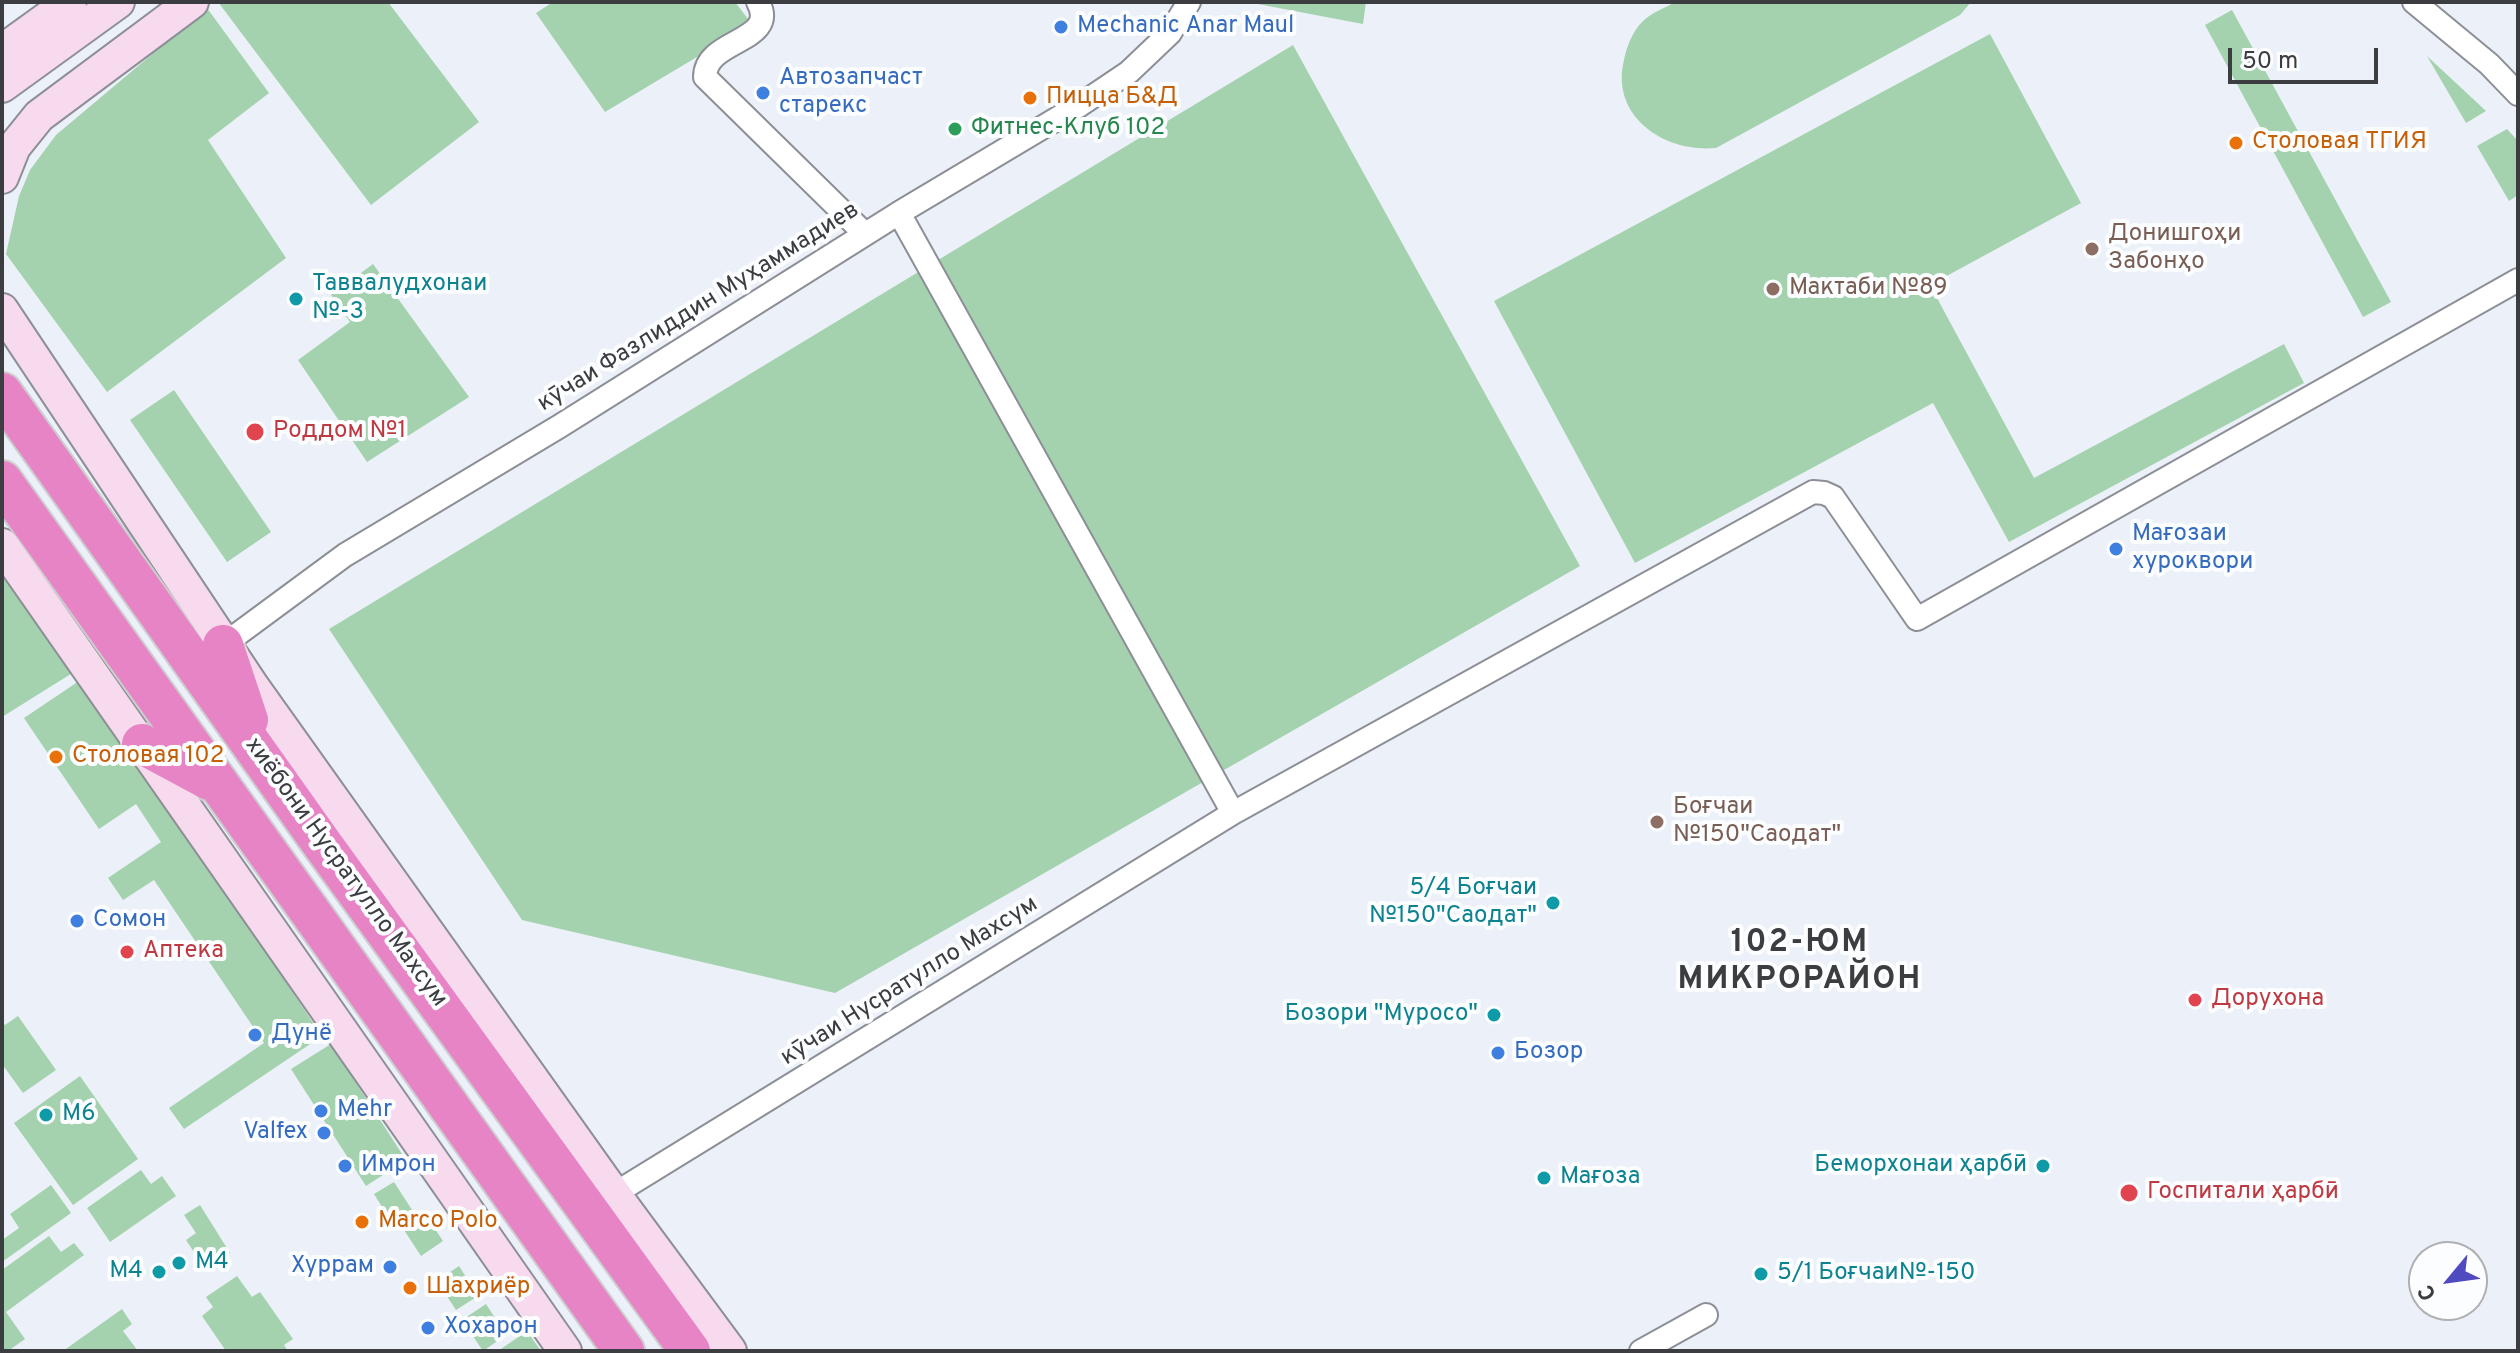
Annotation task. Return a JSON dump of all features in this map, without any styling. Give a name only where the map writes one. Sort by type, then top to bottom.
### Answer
[{"type":"highway","name":"хиёбони Нусратулло Махсум","points":[[2,393],[323,845],[690,1351]]},
{"type":"highway","name":"хиёбони Нусратулло Махсум","points":[[2,481],[624,1351]]},
{"type":"highway","points":[[223,645],[258,751]]},
{"type":"highway","points":[[142,744],[217,784]]},
{"type":"highway","points":[[284,874],[323,845]]},
{"type":"street","points":[[2,51],[70,2]]},
{"type":"street","points":[[2,86],[118,2]]},
{"type":"street","points":[[2,177],[14,147],[39,116],[192,2]]},
{"type":"street","points":[[758,2],[763,12],[758,29],[711,57],[705,68],[705,77],[865,234]]},
{"type":"street","name":"кӯчаи Фазлиддин Муҳаммадиев","points":[[223,645],[345,555],[560,426],[899,213],[1080,105],[1129,72],[1170,33],[1189,2]]},
{"type":"street","points":[[2414,2],[2489,64],[2518,94]]},
{"type":"street","points":[[899,213],[1233,813]]},
{"type":"street","name":"кӯчаи Нусратулло Махсум","points":[[614,1194],[1233,813],[1813,492],[1833,497],[1917,619],[2518,280]]},
{"type":"street","points":[[2,310],[223,645],[614,1194],[730,1351]]},
{"type":"street","points":[[2,545],[565,1351]]},
{"type":"street","points":[[1641,1351],[1706,1315]]},
{"type":"green space","points":[[218,2],[388,2],[479,122],[371,205]]},
{"type":"green space","points":[[553,2],[735,2],[752,24],[605,112],[536,13]]},
{"type":"green space","points":[[1247,2],[1366,2],[1363,24]]},
{"type":"green space","points":[[1675,2],[1971,2],[1960,15],[1716,148],[1697,148],[1661,137],[1646,127],[1625,98],[1622,80],[1628,44],[1639,25]]},
{"type":"green space","points":[[207,8],[269,93],[208,140],[286,258],[107,392],[6,254],[19,196],[30,170],[56,135]]},
{"type":"green space","points":[[2232,10],[2391,302],[2363,317],[2205,25]]},
{"type":"green space","points":[[1990,34],[2081,203],[1930,285],[2034,478],[2284,344],[2304,383],[2009,542],[1933,403],[1635,563],[1494,301]]},
{"type":"green space","points":[[1293,45],[1580,566],[835,993],[522,920],[329,629]]},
{"type":"green space","points":[[2427,56],[2486,111],[2466,123]]},
{"type":"green space","points":[[2507,129],[2518,141],[2518,195],[2509,201],[2477,146]]},
{"type":"green space","points":[[373,264],[469,397],[367,462],[298,360],[350,322],[331,295]]},
{"type":"green space","points":[[174,390],[271,532],[227,562],[130,420]]},
{"type":"green space","points":[[2,555],[74,672],[2,717]]},
{"type":"green space","points":[[82,679],[322,1036],[184,1129],[169,1108],[264,1043],[154,880],[123,900],[108,878],[161,842],[136,804],[99,829],[24,718]]},
{"type":"green space","points":[[18,1016],[56,1070],[23,1093],[2,1064],[2,1021],[5,1025]]},
{"type":"green space","points":[[331,1044],[406,1160],[366,1186],[291,1069]]},
{"type":"green space","points":[[80,1076],[138,1159],[73,1205],[14,1123]]},
{"type":"green space","points":[[141,1170],[151,1184],[162,1176],[176,1196],[110,1242],[87,1208]]},
{"type":"green space","points":[[394,1182],[414,1213],[394,1226],[374,1194]]},
{"type":"green space","points":[[51,1185],[71,1213],[2,1262],[2,1240],[19,1228],[10,1214]]},
{"type":"green space","points":[[200,1205],[230,1253],[205,1269],[186,1240],[196,1233],[184,1215]]},
{"type":"green space","points":[[426,1215],[443,1241],[421,1256],[404,1230]]},
{"type":"green space","points":[[49,1236],[61,1252],[74,1243],[84,1255],[6,1312],[25,1339],[8,1351],[2,1351],[2,1270]]},
{"type":"green space","points":[[459,1266],[478,1296],[456,1310],[437,1281]]},
{"type":"green space","points":[[237,1276],[252,1297],[260,1292],[293,1339],[284,1345],[288,1351],[226,1351],[202,1316],[213,1307],[206,1297]]},
{"type":"green space","points":[[486,1304],[506,1335],[483,1351],[462,1320]]},
{"type":"green space","points":[[122,1309],[132,1324],[123,1331],[138,1351],[63,1351]]},
{"type":"green space","points":[[527,1331],[541,1351],[498,1351]]},
{"type":"place","name":"Mechanic Anar Maul","points":[[1061,27]]},
{"type":"place","name":"Автозапчаст старекс","points":[[763,93]]},
{"type":"place","name":"Пицца Б&Д","points":[[1030,98]]},
{"type":"place","name":"Фитнес-Клуб 102","points":[[955,129]]},
{"type":"place","name":"Столовая ТГИЯ","points":[[2236,143]]},
{"type":"place","name":"Донишгоҳи Забонҳо","points":[[2092,249]]},
{"type":"place","name":"Мактаби №89","points":[[1773,289]]},
{"type":"place","name":"Таввалудхонаи №-3","points":[[296,299]]},
{"type":"place","name":"Роддом №1","points":[[255,432]]},
{"type":"place","name":"Мағозаи хуроквори","points":[[2116,549]]},
{"type":"place","name":"Столовая 102","points":[[56,757]]},
{"type":"place","name":"Боғчаи №150\"Саодат\"","points":[[1657,822]]},
{"type":"place","name":"5/4 Боғчаи №150\"Саодат\"","points":[[1553,903]]},
{"type":"place","name":"Сомон","points":[[77,921]]},
{"type":"place","name":"Аптека","points":[[127,952]]},
{"type":"place","name":"Дорухона","points":[[2195,1000]]},
{"type":"place","name":"Бозори \"Муросо\"","points":[[1494,1015]]},
{"type":"place","name":"Дунё","points":[[255,1035]]},
{"type":"place","name":"Бозор","points":[[1498,1053]]},
{"type":"place","name":"Mehr","points":[[321,1111]]},
{"type":"place","name":"М6","points":[[46,1115]]},
{"type":"place","name":"Valfex","points":[[324,1133]]},
{"type":"place","name":"Имрон","points":[[345,1166]]},
{"type":"place","name":"Беморхонаи ҳарбӣ","points":[[2043,1166]]},
{"type":"place","name":"Мағоза","points":[[1544,1178]]},
{"type":"place","name":"Госпитали ҳарбӣ","points":[[2129,1193]]},
{"type":"place","name":"Marco Polo","points":[[362,1222]]},
{"type":"place","name":"М4","points":[[179,1263]]},
{"type":"place","name":"Хуррам","points":[[390,1267]]},
{"type":"place","name":"M4","points":[[159,1272]]},
{"type":"place","name":"5/1 Боғчаи№-150","points":[[1761,1274]]},
{"type":"place","name":"Шахриёр","points":[[410,1288]]},
{"type":"place","name":"Хохарон","points":[[428,1328]]},
{"type":"district","name":"102-ЮМ МИКРОРАЙОН","points":[[1800,964]]}]
